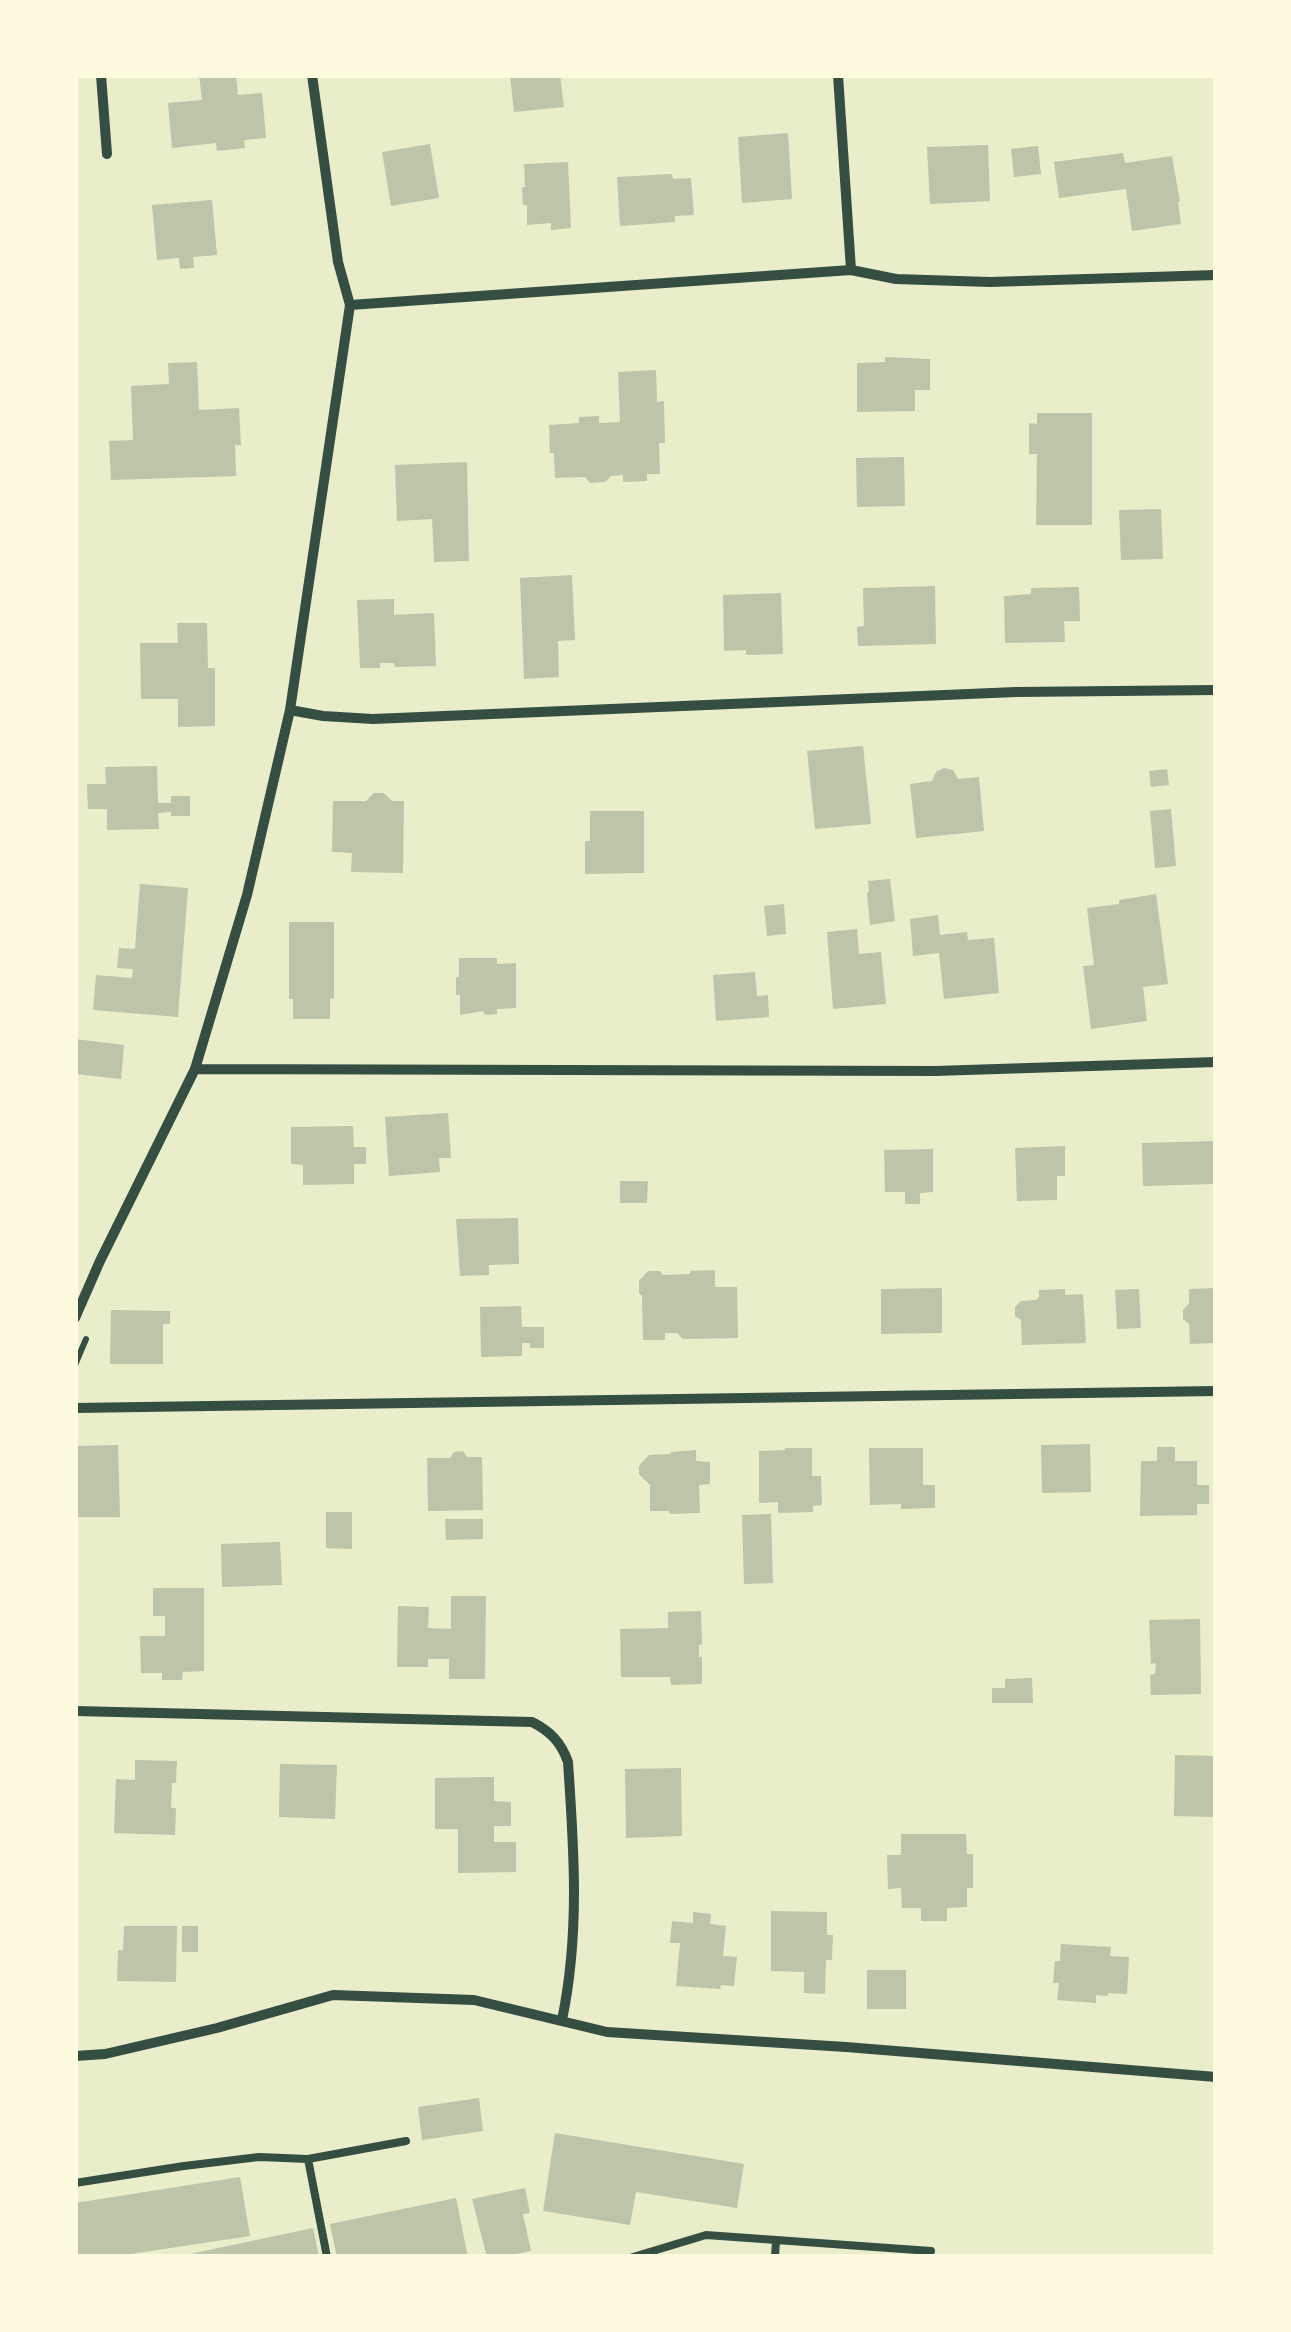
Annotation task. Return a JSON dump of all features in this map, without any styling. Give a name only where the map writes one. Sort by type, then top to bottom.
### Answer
[{"type":"street","points":[[101,75],[107,154]]},
{"type":"street","points":[[75,1318],[195,1070],[247,896],[290,710],[350,305],[338,262],[312,75]]},
{"type":"street","points":[[838,75],[851,270]]},
{"type":"street","points":[[350,305],[851,270],[896,279],[990,282],[1216,276]]},
{"type":"street","points":[[290,710],[372,719],[1016,692],[1216,690]]},
{"type":"street","points":[[195,1070],[935,1072],[1216,1062]]},
{"type":"street","points":[[75,1408],[1216,1391]]},
{"type":"street","points":[[75,1711],[532,1722],[545,1729],[564,1748],[568,1762],[575,1862],[572,1963],[562,2020]]},
{"type":"street","points":[[75,2056],[106,2054],[216,2028],[333,1995],[474,2000],[607,2032],[1216,2077]]},
{"type":"lane","points":[[75,2183],[259,2157],[308,2159],[406,2142]]},
{"type":"lane","points":[[308,2159],[328,2257]]},
{"type":"lane","points":[[633,2257],[706,2236],[931,2251]]},
{"type":"lane","points":[[775,2257],[776,2240]]},
{"type":"building","points":[[199,75],[236,75],[238,95],[262,93],[266,138],[244,140],[245,148],[217,151],[216,143],[172,148],[168,103],[202,100]]},
{"type":"building","points":[[510,75],[560,75],[564,107],[514,112]]},
{"type":"building","points":[[788,133],[792,199],[742,203],[738,137]]},
{"type":"building","points":[[430,144],[439,198],[391,206],[382,152]]},
{"type":"building","points":[[988,145],[990,201],[930,204],[927,147]]},
{"type":"building","points":[[1038,146],[1041,174],[1014,177],[1011,149]]},
{"type":"building","points":[[1123,153],[1125,163],[1172,156],[1181,224],[1132,231],[1126,189],[1059,198],[1054,162]]},
{"type":"building","points":[[568,162],[571,228],[551,230],[551,223],[527,225],[522,187],[524,164]]},
{"type":"building","points":[[672,174],[673,179],[691,178],[694,215],[675,216],[675,222],[620,226],[617,177]]},
{"type":"building","points":[[212,200],[217,255],[193,257],[194,268],[180,269],[179,258],[157,260],[152,205]]},
{"type":"building","points":[[885,357],[930,359],[930,390],[915,390],[915,411],[857,412],[857,363],[885,362]]},
{"type":"building","points":[[197,362],[199,410],[239,408],[241,445],[235,445],[236,476],[111,480],[109,441],[133,440],[131,386],[169,384],[168,363]]},
{"type":"building","points":[[656,370],[657,402],[664,401],[665,443],[659,443],[660,474],[647,474],[647,481],[623,482],[623,475],[590,483],[585,477],[555,478],[549,425],[579,423],[579,417],[599,416],[599,423],[620,422],[618,372]]},
{"type":"building","points":[[1037,413],[1092,413],[1092,525],[1036,525],[1037,454],[1029,454],[1029,423],[1037,424]]},
{"type":"building","points":[[904,457],[905,506],[857,507],[856,458]]},
{"type":"building","points":[[467,462],[469,561],[434,562],[432,519],[397,521],[395,465]]},
{"type":"building","points":[[1161,509],[1163,559],[1121,560],[1119,510]]},
{"type":"building","points":[[572,575],[575,640],[558,641],[559,677],[524,679],[520,578]]},
{"type":"building","points":[[935,586],[936,644],[858,646],[857,627],[864,626],[863,588]]},
{"type":"building","points":[[1079,587],[1080,621],[1064,621],[1065,642],[1005,643],[1004,596],[1031,594],[1031,588]]},
{"type":"building","points":[[781,593],[783,654],[724,651],[723,595]]},
{"type":"building","points":[[394,599],[394,615],[434,613],[436,666],[395,667],[394,663],[380,663],[380,668],[360,668],[357,600]]},
{"type":"building","points":[[177,623],[207,623],[208,668],[215,668],[215,726],[178,727],[178,699],[141,699],[140,643],[178,643]]},
{"type":"building","points":[[863,746],[871,824],[815,829],[807,751]]},
{"type":"building","points":[[157,766],[158,803],[171,803],[171,796],[190,796],[190,816],[158,813],[159,829],[107,830],[107,809],[88,809],[87,784],[106,784],[105,767]]},
{"type":"building","points":[[944,768],[953,770],[958,779],[979,777],[984,831],[916,838],[910,784],[932,781],[936,772]]},
{"type":"building","points":[[1167,769],[1169,785],[1151,787],[1149,771]]},
{"type":"building","points":[[374,793],[384,793],[392,801],[404,801],[403,873],[351,872],[352,853],[332,852],[333,801],[366,801]]},
{"type":"building","points":[[1171,809],[1176,866],[1155,868],[1150,811]]},
{"type":"building","points":[[590,811],[644,811],[644,873],[585,874]]},
{"type":"building","points":[[890,879],[895,921],[870,925],[868,881]]},
{"type":"building","points":[[140,884],[188,888],[178,1017],[93,1010],[96,975],[132,978],[133,969],[117,968],[119,948],[135,949]]},
{"type":"building","points":[[1156,894],[1168,984],[1143,987],[1147,1021],[1091,1029],[1083,966],[1094,965],[1087,908]]},
{"type":"building","points":[[784,904],[786,934],[767,936],[764,906]]},
{"type":"building","points":[[938,915],[940,935],[967,932],[968,940],[994,938],[999,993],[944,999],[939,953],[913,956],[910,919]]},
{"type":"building","points":[[289,922],[334,922],[334,998],[330,999],[330,1019],[293,1019],[293,999],[289,999]]},
{"type":"building","points":[[857,929],[859,954],[881,952],[886,1004],[833,1009],[827,932]]},
{"type":"building","points":[[459,958],[497,958],[497,964],[516,963],[516,1008],[497,1009],[497,1014],[485,1015],[483,1011],[460,1015],[460,995],[456,995]]},
{"type":"building","points":[[755,972],[757,996],[768,995],[769,1017],[716,1021],[713,975]]},
{"type":"building","points":[[75,1039],[124,1045],[121,1079],[75,1074]]},
{"type":"building","points":[[448,1113],[451,1158],[439,1158],[440,1172],[389,1176],[385,1117]]},
{"type":"building","points":[[353,1126],[354,1147],[366,1147],[366,1164],[354,1164],[354,1184],[303,1185],[303,1165],[291,1164],[291,1127]]},
{"type":"building","points":[[1216,1141],[1216,1184],[1143,1186],[1142,1143]]},
{"type":"building","points":[[1065,1146],[1065,1176],[1057,1176],[1057,1200],[1017,1201],[1015,1148]]},
{"type":"building","points":[[933,1149],[933,1192],[920,1193],[920,1204],[905,1204],[905,1192],[885,1192],[884,1150]]},
{"type":"building","points":[[620,1181],[648,1181],[647,1203],[620,1203]]},
{"type":"building","points":[[518,1218],[519,1264],[489,1265],[489,1275],[460,1276],[456,1219]]},
{"type":"building","points":[[715,1270],[715,1287],[737,1287],[738,1338],[683,1339],[677,1333],[665,1333],[665,1340],[643,1340],[639,1281],[648,1271],[660,1271],[663,1275]]},
{"type":"building","points":[[942,1288],[942,1333],[881,1334],[881,1289]]},
{"type":"building","points":[[1216,1288],[1216,1343],[1190,1344],[1189,1324],[1183,1319],[1189,1289]]},
{"type":"building","points":[[1065,1289],[1065,1295],[1083,1294],[1086,1343],[1022,1345],[1021,1320],[1015,1316],[1015,1307],[1021,1301],[1036,1300],[1039,1290]]},
{"type":"building","points":[[1139,1289],[1141,1328],[1117,1329],[1115,1290]]},
{"type":"building","points":[[521,1306],[522,1327],[544,1327],[544,1348],[530,1348],[530,1343],[522,1343],[522,1356],[481,1357],[480,1307]]},
{"type":"building","points":[[111,1310],[170,1311],[170,1324],[163,1324],[163,1364],[110,1364]]},
{"type":"building","points":[[1090,1444],[1091,1492],[1042,1493],[1041,1445]]},
{"type":"building","points":[[118,1445],[120,1517],[75,1517],[75,1446]]},
{"type":"building","points":[[1157,1447],[1175,1447],[1175,1461],[1197,1461],[1197,1485],[1209,1485],[1209,1504],[1197,1504],[1197,1515],[1140,1516],[1141,1461],[1157,1461]]},
{"type":"building","points":[[812,1448],[812,1476],[821,1476],[822,1505],[813,1506],[813,1512],[778,1513],[778,1502],[759,1503],[759,1451]]},
{"type":"building","points":[[869,1448],[923,1448],[923,1485],[935,1485],[935,1508],[870,1505]]},
{"type":"building","points":[[696,1450],[696,1461],[710,1462],[710,1484],[699,1485],[700,1513],[650,1511],[650,1485],[639,1474],[639,1466],[649,1455]]},
{"type":"building","points":[[463,1451],[467,1457],[482,1457],[483,1510],[428,1511],[427,1458],[450,1458],[454,1452]]},
{"type":"building","points":[[326,1512],[352,1512],[352,1549],[326,1548]]},
{"type":"building","points":[[771,1514],[773,1583],[744,1584],[742,1515]]},
{"type":"building","points":[[445,1519],[483,1519],[483,1539],[446,1540]]},
{"type":"building","points":[[280,1542],[282,1585],[222,1587],[221,1544]]},
{"type":"building","points":[[153,1588],[204,1588],[204,1671],[183,1672],[182,1680],[162,1680],[162,1673],[141,1673],[140,1636],[165,1636],[165,1616],[153,1616]]},
{"type":"building","points":[[451,1596],[486,1596],[485,1679],[449,1679],[449,1659],[428,1659],[428,1667],[397,1667],[398,1606],[429,1607],[428,1628],[451,1629]]},
{"type":"building","points":[[701,1611],[702,1684],[671,1685],[670,1677],[621,1677],[620,1629],[668,1628],[668,1612]]},
{"type":"building","points":[[1200,1619],[1201,1694],[1151,1695],[1150,1675],[1155,1674],[1156,1663],[1151,1664],[1149,1620]]},
{"type":"building","points":[[1032,1678],[1033,1703],[992,1703],[992,1688],[1005,1688],[1005,1679]]},
{"type":"building","points":[[1175,1755],[1216,1756],[1216,1817],[1174,1816]]},
{"type":"building","points":[[135,1760],[177,1761],[171,1808],[176,1808],[175,1835],[114,1833],[116,1779],[135,1780]]},
{"type":"building","points":[[280,1764],[337,1765],[335,1819],[279,1817]]},
{"type":"building","points":[[681,1768],[682,1836],[626,1838],[625,1769]]},
{"type":"building","points":[[494,1777],[494,1801],[511,1802],[511,1826],[494,1826],[494,1842],[516,1842],[516,1872],[458,1873],[458,1829],[435,1829],[435,1778]]},
{"type":"building","points":[[901,1834],[966,1834],[967,1854],[973,1854],[973,1888],[967,1888],[967,1907],[947,1908],[947,1921],[921,1921],[921,1908],[902,1908],[901,1888],[888,1889],[887,1855],[901,1855]]},
{"type":"building","points":[[771,1911],[827,1912],[827,1935],[833,1935],[832,1960],[826,1960],[825,1994],[804,1993],[804,1972],[771,1971]]},
{"type":"building","points":[[693,1912],[711,1914],[710,1924],[726,1926],[723,1956],[737,1957],[734,1986],[676,1986],[680,1943],[670,1943],[672,1921],[693,1923]]},
{"type":"building","points":[[124,1926],[177,1926],[176,1982],[117,1981]]},
{"type":"building","points":[[182,1926],[198,1926],[198,1952],[182,1952]]},
{"type":"building","points":[[1061,1944],[1111,1947],[1110,1956],[1129,1957],[1127,1994],[1096,1995],[1096,2003],[1057,2000],[1059,1983],[1053,1983]]},
{"type":"building","points":[[867,1970],[906,1970],[906,2009],[867,2009]]},
{"type":"building","points":[[479,2098],[483,2131],[422,2140],[418,2107]]},
{"type":"building","points":[[555,2133],[744,2164],[737,2208],[636,2192],[630,2225],[543,2211]]},
{"type":"building","points":[[240,2177],[250,2236],[111,2257],[75,2257],[75,2203]]},
{"type":"building","points":[[525,2188],[530,2213],[523,2214],[531,2251],[487,2257],[472,2199]]},
{"type":"building","points":[[456,2198],[468,2257],[337,2257],[330,2224]]},
{"type":"building","points":[[313,2228],[319,2257],[185,2257],[185,2255]]}]
